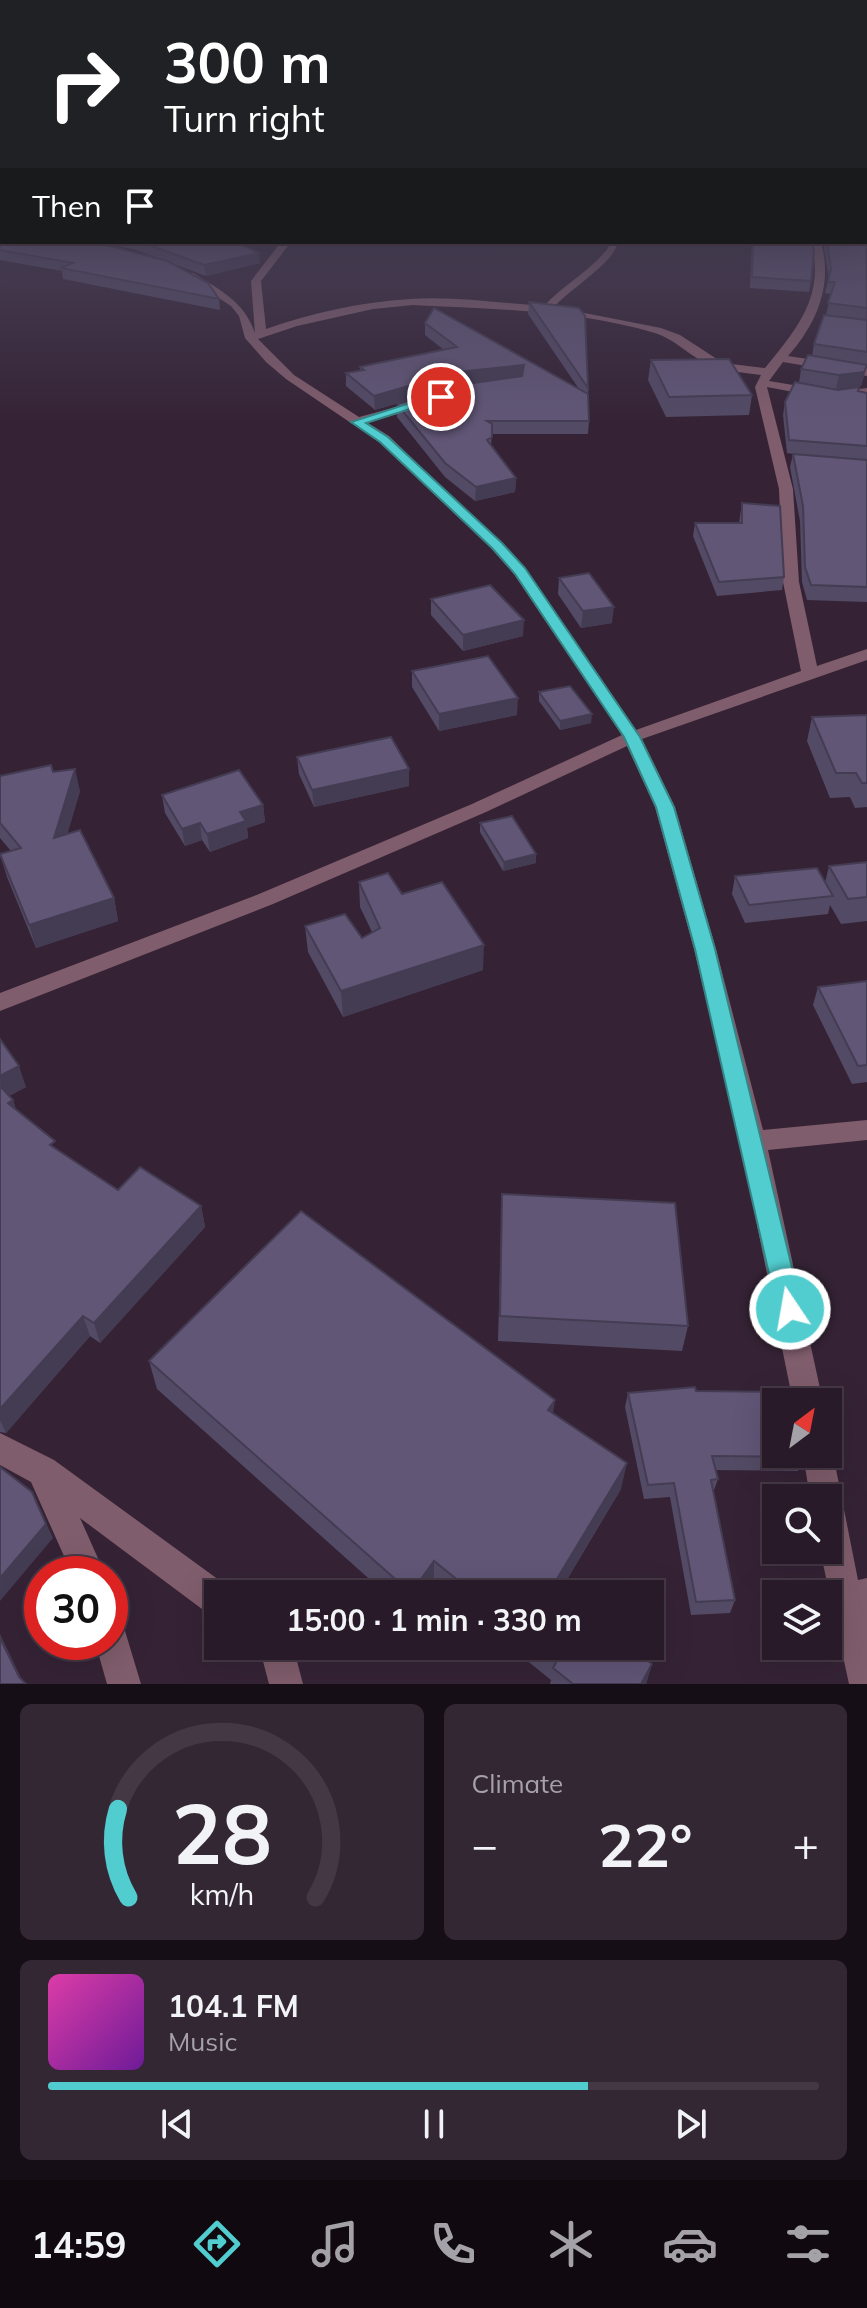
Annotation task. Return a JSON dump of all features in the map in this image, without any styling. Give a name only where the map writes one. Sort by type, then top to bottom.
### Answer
[{"type":"street","points":[[256,336],[256,281],[268,266]]},
{"type":"street","points":[[547,309],[566,288],[595,266]]},
{"type":"street","points":[[764,378],[794,342],[806,319],[823,280],[820,266]]},
{"type":"street","points":[[172,267],[217,290],[235,304],[256,336],[290,377],[384,439],[497,546],[520,571],[632,737],[665,807],[705,949],[753,1141],[805,1388]]},
{"type":"street","points":[[256,336],[309,319],[373,306],[413,302],[547,309],[657,330],[676,337],[720,366],[822,394],[867,392]]},
{"type":"street","points":[[806,319],[821,321]]},
{"type":"street","points":[[779,358],[867,372]]},
{"type":"street","points":[[764,378],[784,460],[791,582],[810,673]]},
{"type":"street","points":[[357,422],[436,398]]},
{"type":"street","points":[[0,1002],[266,899],[479,808],[632,737],[867,654]]},
{"type":"street","points":[[753,1141],[867,1130]]},
{"type":"street","points":[[0,1448],[43,1471],[204,1590]]},
{"type":"street","points":[[43,1471],[81,1556]]},
{"type":"street","points":[[842,1552],[856,1596],[866,1684]]},
{"type":"street","points":[[117,1660],[124,1684]]},
{"type":"street","points":[[280,1660],[286,1684]]},
{"type":"building","points":[[176,266],[208,283],[219,299],[61,268]]},
{"type":"building","points":[[752,266],[813,266],[811,281],[752,277]]},
{"type":"building","points":[[830,266],[866,266],[867,308],[828,303],[835,282],[828,282]]},
{"type":"building","points":[[529,302],[579,308],[585,316],[588,388]]},
{"type":"building","points":[[434,308],[588,394],[589,421],[487,421],[492,424],[492,437],[487,440],[516,478],[476,487],[445,463],[397,404],[460,385],[522,376],[524,365],[457,372],[374,396],[346,373],[364,370],[360,367],[457,347],[425,323]]},
{"type":"building","points":[[824,315],[867,320],[867,352],[814,344]]},
{"type":"building","points":[[808,355],[867,365],[864,372],[839,375],[801,369]]},
{"type":"building","points":[[729,359],[752,395],[669,397],[651,360]]},
{"type":"building","points":[[795,382],[838,390],[859,387],[858,391],[867,393],[867,446],[789,440],[785,402]]},
{"type":"building","points":[[793,454],[867,460],[867,587],[811,585],[805,567],[803,506]]},
{"type":"building","points":[[742,503],[780,506],[784,577],[719,582],[695,523],[742,523]]},
{"type":"building","points":[[589,573],[614,607],[583,611],[559,578]]},
{"type":"building","points":[[490,585],[524,620],[463,635],[431,599]]},
{"type":"building","points":[[488,656],[518,698],[439,714],[412,671]]},
{"type":"building","points":[[570,686],[592,714],[560,721],[539,692]]},
{"type":"building","points":[[867,715],[867,783],[862,783],[856,773],[836,773],[812,717]]},
{"type":"building","points":[[391,737],[409,769],[312,790],[297,757]]},
{"type":"building","points":[[51,765],[53,772],[75,769],[54,838],[80,830],[114,898],[29,925],[0,854],[21,848],[0,823],[0,776]]},
{"type":"building","points":[[239,770],[263,805],[240,812],[246,821],[207,834],[200,823],[182,829],[162,795]]},
{"type":"building","points":[[512,816],[536,854],[504,862],[480,823]]},
{"type":"building","points":[[867,862],[867,897],[848,899],[829,866]]},
{"type":"building","points":[[817,868],[833,896],[749,905],[735,876]]},
{"type":"building","points":[[388,873],[402,894],[442,882],[484,945],[341,991],[305,926],[345,914],[362,938],[380,928],[359,882]]},
{"type":"building","points":[[867,981],[867,1065],[858,1066],[818,987]]},
{"type":"building","points":[[0,1039],[19,1066],[0,1076]]},
{"type":"building","points":[[0,1086],[13,1100],[8,1103],[55,1141],[50,1145],[118,1190],[140,1167],[201,1206],[94,1323],[83,1316],[0,1409]]},
{"type":"building","points":[[502,1194],[675,1203],[688,1326],[500,1316]]},
{"type":"building","points":[[301,1211],[555,1400],[548,1410],[627,1463],[556,1580],[458,1580],[434,1561],[420,1580],[396,1580],[149,1361]]},
{"type":"building","points":[[695,1387],[696,1391],[762,1392],[762,1457],[712,1456],[718,1479],[711,1480],[735,1600],[696,1602],[674,1483],[648,1485],[628,1393]]},
{"type":"building","points":[[0,1467],[32,1492],[46,1524],[0,1578]]},
{"type":"building","points":[[0,1638],[19,1677],[26,1684],[0,1684]]},
{"type":"building","points":[[557,1660],[647,1660],[652,1664],[641,1684],[573,1684],[553,1668]]},
{"type":"route","points":[[441,397],[357,422],[384,439],[520,571],[632,737],[665,807],[705,949],[753,1141],[790,1309]]}]
